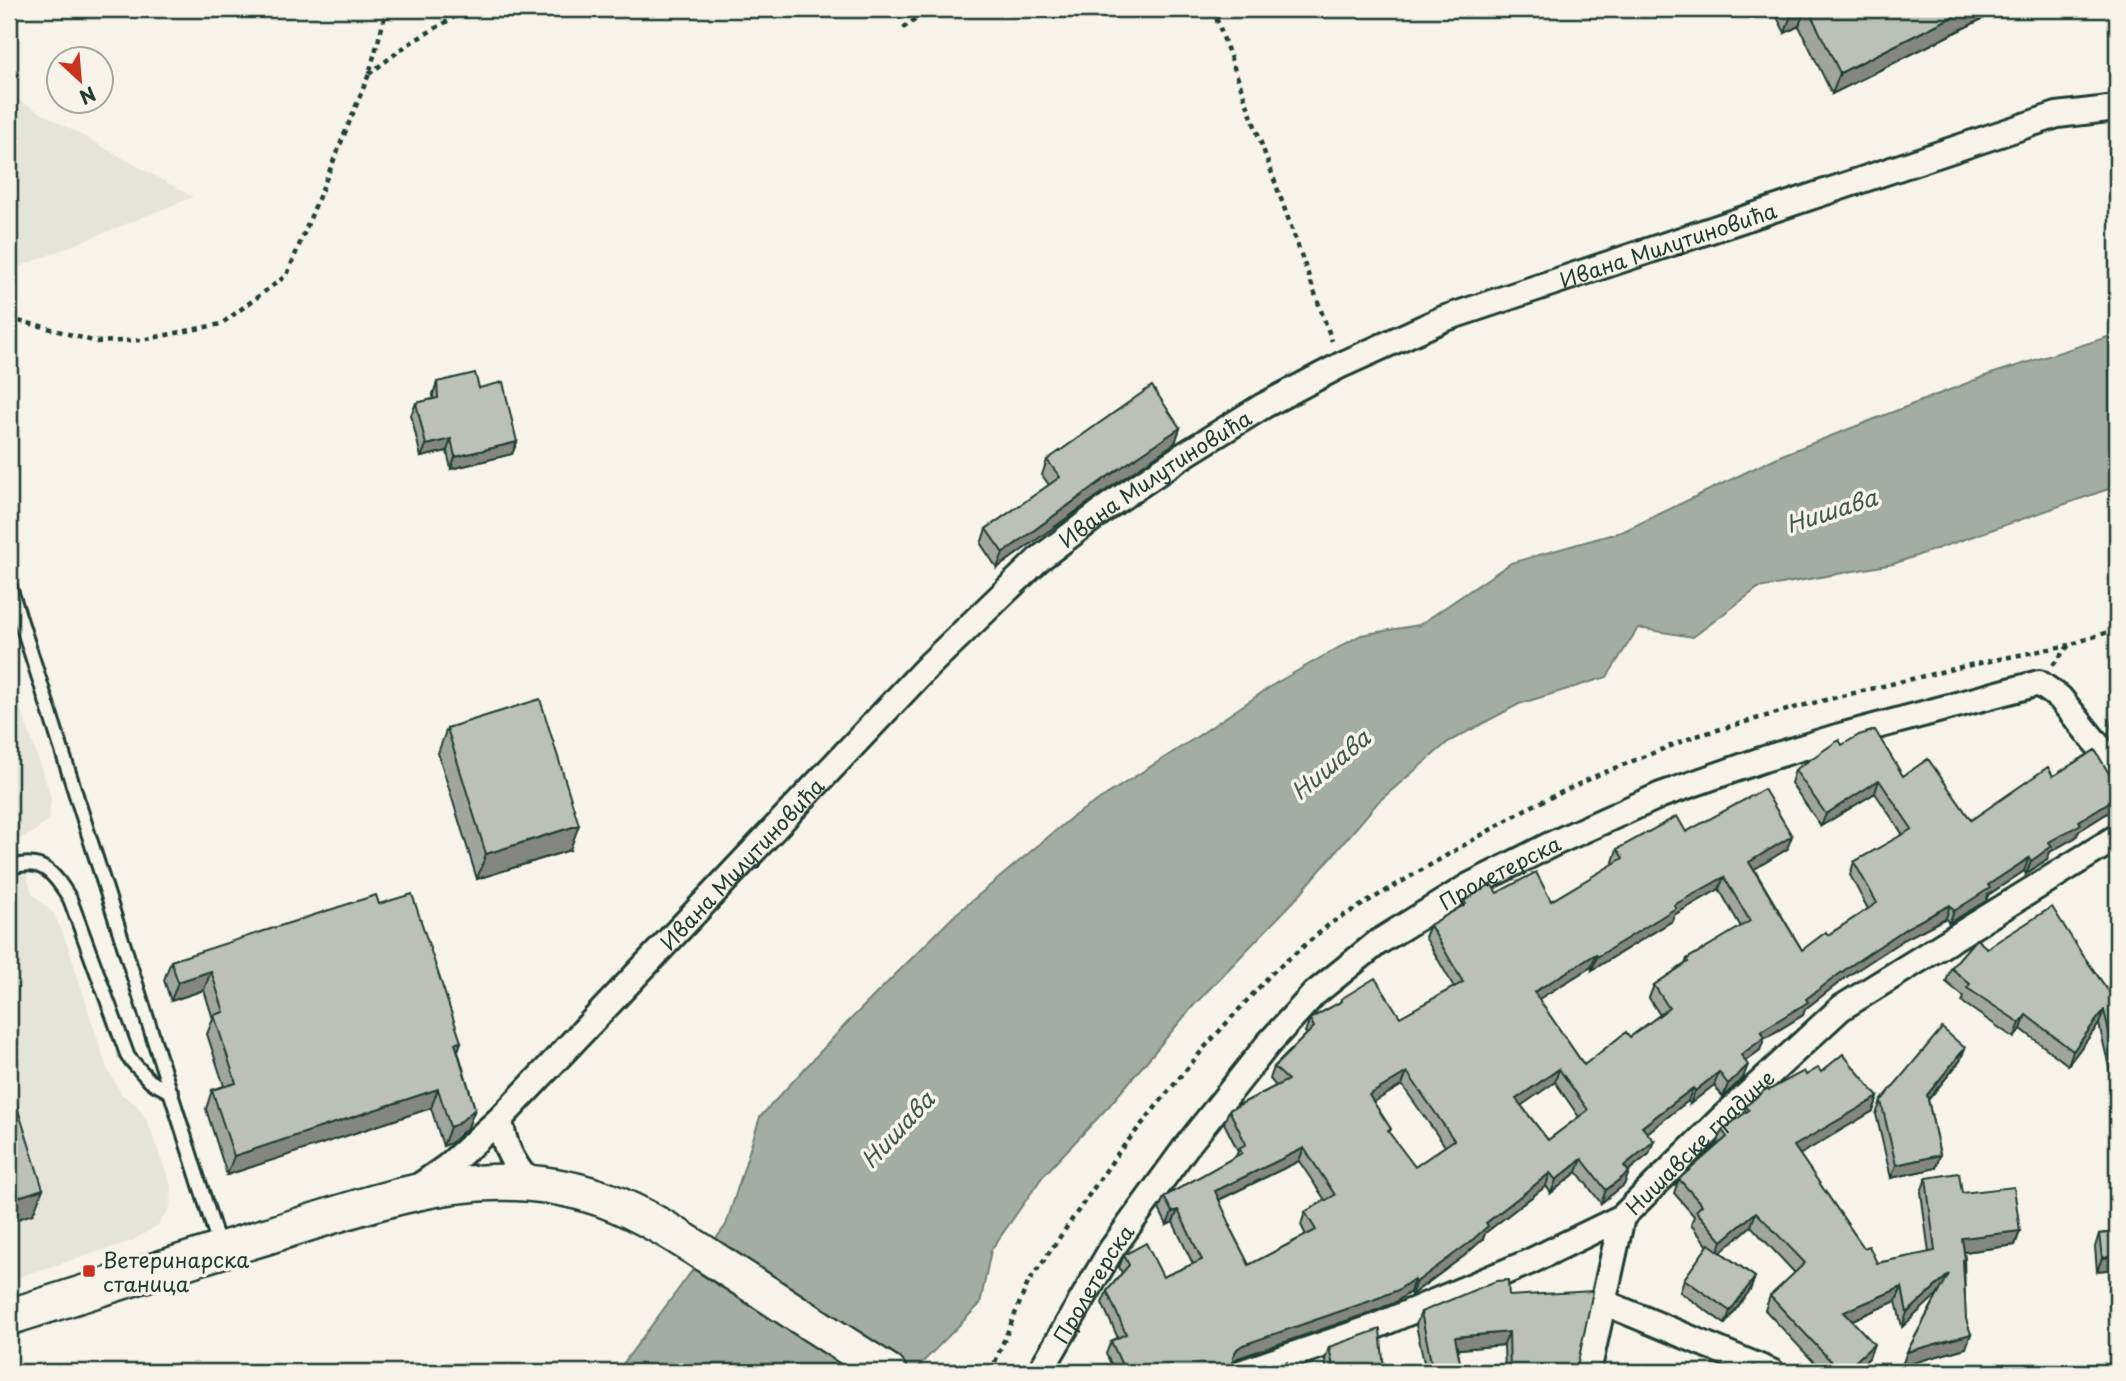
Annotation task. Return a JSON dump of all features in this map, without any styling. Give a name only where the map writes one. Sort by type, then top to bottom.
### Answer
[{"type":"street","name":"Ивана Милутиновића","points":[[409,1194],[448,1166],[500,1119],[928,666],[1039,559],[1110,505],[1184,455],[1263,406],[1341,365],[1443,319],[2057,115],[2117,108]]},
{"type":"street","points":[[2039,682],[2060,698],[2117,769]]},
{"type":"street","name":"Пролетерска","points":[[1040,1372],[1111,1250],[1195,1136],[1268,1044],[1314,994],[1377,943],[1469,886],[1550,845],[1661,795],[1764,758],[2039,682]]},
{"type":"street","name":"Нишавске градине","points":[[1243,1372],[1374,1327],[1529,1262],[1622,1217],[1721,1119],[1841,1007],[2117,837]]},
{"type":"street","points":[[500,1119],[503,1139],[513,1162],[528,1182]]},
{"type":"street","name":"Ивана Милутиновића","points":[[9,1317],[409,1194],[459,1184],[528,1182],[559,1186],[600,1198],[653,1220],[888,1372]]},
{"type":"street","points":[[1588,1372],[1622,1217]]},
{"type":"street","points":[[1603,1301],[1772,1372]]},
{"type":"lane","points":[[9,584],[220,1250]]},
{"type":"lane","points":[[9,868],[23,863],[44,866],[59,880],[70,899],[128,1057],[150,1081],[172,1093]]},
{"type":"path","points":[[9,319],[96,342],[142,340],[221,324],[287,275],[369,74],[387,9]]},
{"type":"path","points":[[369,74],[407,45],[468,9]]},
{"type":"path","points":[[903,28],[931,9]]},
{"type":"path","points":[[1213,9],[1341,365]]},
{"type":"path","points":[[2039,682],[2068,645],[2117,629]]},
{"type":"shaded area","points":[[9,95],[193,197],[9,271]]},
{"type":"shaded area","points":[[9,674],[51,797],[49,819],[31,834],[16,840],[32,893],[54,914],[68,946],[106,1066],[121,1094],[136,1104],[146,1119],[172,1188],[170,1208],[158,1225],[132,1241],[9,1280]]},
{"type":"water","name":"Нишава","points":[[2117,334],[2117,486],[1893,564],[1758,588],[1693,637],[1638,628],[1607,677],[1519,704],[1448,742],[1378,802],[1294,901],[1194,1005],[1109,1106],[1043,1176],[991,1250],[980,1304],[913,1372],[617,1372],[726,1225],[760,1117],[845,1025],[956,914],[1072,817],[1276,683],[1361,635],[1419,625],[1511,563],[1624,531],[1782,455],[1988,375]]},
{"type":"building","points":[[1808,9],[1968,9],[1840,73]]},
{"type":"building","points":[[475,373],[479,388],[503,382],[517,442],[455,457],[451,439],[426,445],[416,403],[438,398],[437,382]]},
{"type":"building","points":[[1152,386],[1180,428],[1003,553],[986,529],[1060,477],[1047,460]]},
{"type":"building","points":[[540,699],[579,825],[486,854],[447,728]]},
{"type":"building","points":[[2117,704],[2117,727],[2112,721]]},
{"type":"building","points":[[1875,730],[1903,776],[1928,759],[1971,820],[2048,767],[2053,776],[2095,750],[2117,787],[2117,797],[2079,821],[2081,824],[2049,842],[2052,846],[2031,861],[2029,858],[1988,885],[1990,888],[1954,911],[1950,905],[1908,927],[1806,999],[1808,1002],[1761,1031],[1765,1037],[1741,1055],[1748,1065],[1728,1084],[1719,1072],[1642,1127],[1654,1141],[1624,1166],[1629,1172],[1606,1190],[1582,1159],[1556,1180],[1550,1173],[1486,1223],[1488,1226],[1469,1243],[1415,1283],[1414,1279],[1398,1290],[1373,1300],[1243,1345],[1233,1356],[1233,1363],[1237,1370],[1242,1372],[1125,1372],[1111,1341],[1126,1334],[1107,1291],[1129,1265],[1124,1255],[1146,1243],[1163,1277],[1202,1260],[1178,1210],[1172,1212],[1164,1197],[1242,1153],[1239,1148],[1246,1144],[1229,1110],[1288,1080],[1274,1067],[1314,1027],[1310,1019],[1375,978],[1400,1017],[1463,982],[1430,925],[1466,904],[1464,901],[1491,884],[1497,893],[1536,872],[1551,901],[1623,858],[1617,849],[1677,816],[1686,832],[1764,789],[1792,836],[1749,862],[1802,950],[1826,932],[1828,935],[1877,903],[1854,862],[1912,829],[1879,780],[1826,814],[1795,770],[1839,740],[1842,745]],"holes":[[[1724,877],[1750,921],[1687,959],[1688,962],[1654,985],[1669,1008],[1630,1037],[1626,1032],[1584,1065],[1534,992],[1676,908],[1674,905]],[[1559,1069],[1588,1110],[1548,1140],[1516,1099]],[[1407,1072],[1454,1140],[1415,1167],[1388,1131],[1391,1129],[1369,1095]],[[1304,1148],[1335,1195],[1305,1212],[1316,1230],[1249,1265],[1215,1191]]]},
{"type":"building","points":[[412,894],[461,1042],[455,1043],[475,1109],[458,1124],[450,1127],[438,1089],[234,1156],[212,1090],[236,1083],[214,1015],[224,1012],[211,971],[178,982],[171,961],[376,895],[379,904]]},
{"type":"building","points":[[2052,907],[2117,1003],[2117,1066],[2104,1010],[2073,1051],[2026,1015],[2020,1023],[1967,988],[1970,984],[1951,968],[1976,939],[1987,948]]},
{"type":"building","points":[[1942,1028],[1965,1048],[1927,1095],[1940,1155],[1896,1165],[1881,1101]]},
{"type":"building","points":[[1843,1054],[1878,1097],[1794,1146],[1864,1248],[1869,1246],[1877,1263],[1935,1251],[1926,1178],[1959,1173],[1962,1193],[2014,1187],[2020,1231],[1962,1238],[1966,1319],[1971,1334],[1907,1352],[1949,1274],[1907,1313],[1902,1287],[1844,1312],[1874,1344],[1841,1372],[1770,1296],[1805,1263],[1756,1212],[1722,1241],[1696,1211],[1702,1205],[1679,1179],[1727,1137],[1722,1130],[1749,1110],[1746,1106],[1767,1088],[1769,1090],[1804,1071],[1806,1075],[1818,1068],[1821,1072]]},
{"type":"building","points":[[9,1081],[43,1189],[9,1200]]},
{"type":"building","points":[[2117,1232],[2117,1256],[2102,1258],[2099,1234]]},
{"type":"building","points":[[1709,1244],[1755,1277],[1730,1311],[1684,1279]]},
{"type":"building","points":[[1508,1280],[1509,1296],[1593,1291],[1576,1372],[1510,1372],[1509,1332],[1455,1337],[1461,1367],[1433,1372],[1421,1312],[1496,1281]]},
{"type":"building","points":[[1380,1329],[1384,1369],[1417,1365],[1418,1372],[1334,1372],[1329,1347]]},
{"type":"building","points":[[1287,1362],[1289,1372],[1255,1372]]},
{"type":"building","points":[[1753,1366],[1770,1372],[1751,1372]]},
{"type":"place","name":"Ветеринарска станица","points":[[89,1271]]}]
